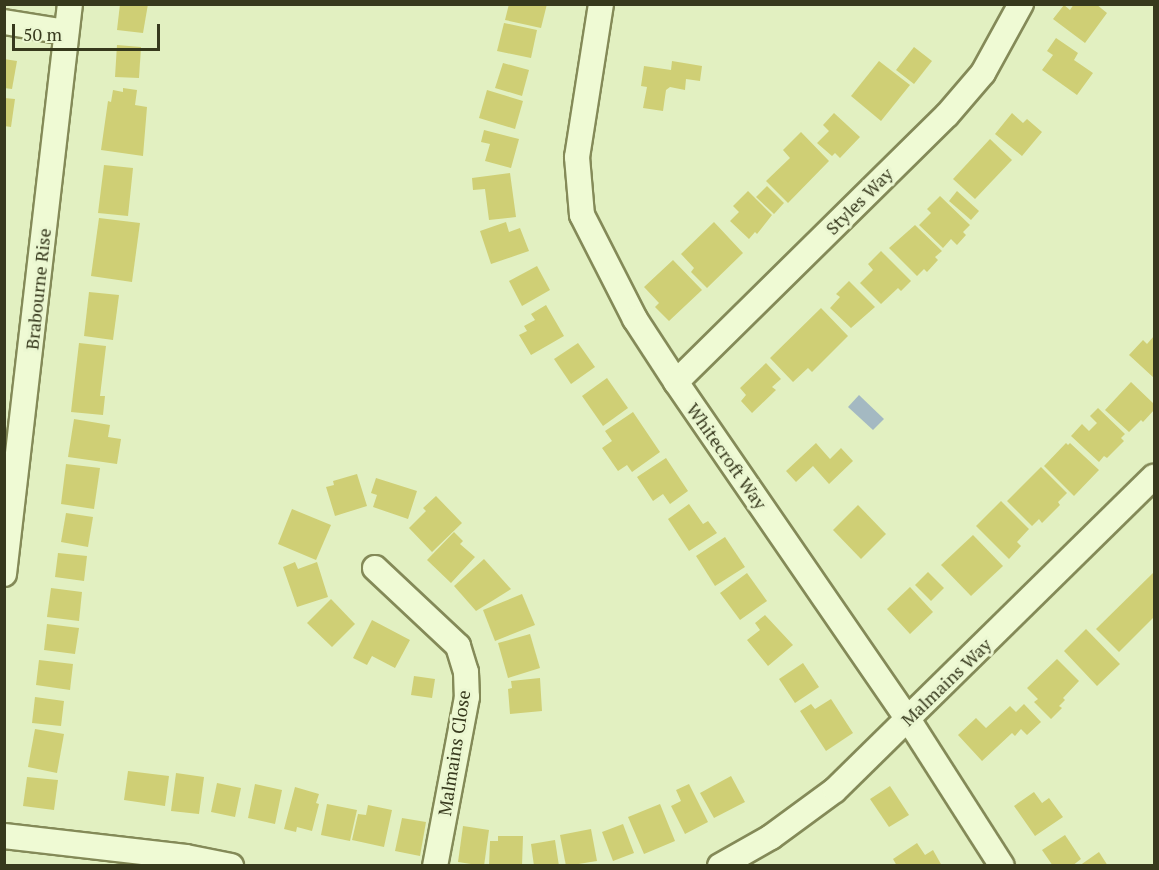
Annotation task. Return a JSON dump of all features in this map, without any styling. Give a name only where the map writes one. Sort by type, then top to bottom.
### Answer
[{"type":"street","name":"Brabourne Rise","points":[[4,574],[13,432],[70,4]]},
{"type":"street","name":"Whitecroft Way","points":[[601,4],[577,157],[582,215],[635,319],[908,719],[1002,866]]},
{"type":"street","name":"Styles Way","points":[[676,382],[947,115],[983,73],[1021,4]]},
{"type":"street","points":[[4,22],[66,32]]},
{"type":"street","name":"Malmains Way","points":[[720,866],[771,837],[835,790],[1155,477]]},
{"type":"street","name":"Malmains Close","points":[[375,568],[458,646],[466,672],[467,697],[435,866]]},
{"type":"street","points":[[4,836],[186,857],[231,866]]},
{"type":"water","points":[[859,395],[884,419],[873,430],[848,407]]},
{"type":"building","points":[[120,4],[148,4],[143,33],[117,30]]},
{"type":"building","points":[[509,4],[547,4],[541,28],[505,20]]},
{"type":"building","points":[[1074,4],[1096,4],[1107,13],[1085,43],[1053,19],[1064,5],[1070,10]]},
{"type":"building","points":[[504,23],[537,30],[531,58],[497,51]]},
{"type":"building","points":[[1056,38],[1078,53],[1074,60],[1093,73],[1077,95],[1042,70],[1053,55],[1047,51]]},
{"type":"building","points":[[117,45],[141,47],[139,78],[115,77]]},
{"type":"building","points":[[914,47],[932,61],[914,84],[896,70]]},
{"type":"building","points":[[4,59],[17,61],[12,89],[4,88]]},
{"type":"building","points":[[672,61],[702,66],[700,81],[686,79],[685,90],[670,87],[666,90],[663,111],[643,108],[647,87],[641,86],[644,66],[671,70]]},
{"type":"building","points":[[879,61],[910,85],[881,121],[851,96]]},
{"type":"building","points":[[503,63],[529,70],[522,96],[495,88]]},
{"type":"building","points":[[123,88],[137,90],[135,105],[147,107],[143,156],[101,150],[108,101],[111,102],[113,90],[123,92]]},
{"type":"building","points":[[487,90],[523,101],[515,129],[479,118]]},
{"type":"building","points":[[4,98],[15,99],[11,127],[4,126]]},
{"type":"building","points":[[834,113],[860,137],[840,158],[835,153],[832,156],[817,143],[829,131],[823,125]]},
{"type":"building","points":[[1012,113],[1023,123],[1027,119],[1042,132],[1022,156],[995,134]]},
{"type":"building","points":[[484,130],[519,139],[511,168],[485,161],[490,144],[481,142]]},
{"type":"building","points":[[801,132],[829,161],[788,203],[766,181],[790,158],[783,150]]},
{"type":"building","points":[[990,139],[1012,160],[975,199],[953,179]]},
{"type":"building","points":[[104,165],[133,168],[128,216],[98,213]]},
{"type":"building","points":[[510,173],[516,217],[489,220],[485,189],[473,190],[472,178]]},
{"type":"building","points":[[767,186],[784,203],[774,214],[756,197]]},
{"type":"building","points":[[748,191],[772,215],[757,234],[755,232],[749,239],[730,221],[739,212],[733,206]]},
{"type":"building","points":[[957,191],[979,211],[971,220],[949,201]]},
{"type":"building","points":[[940,196],[970,225],[963,232],[966,235],[957,245],[951,239],[943,248],[919,225],[931,213],[927,209]]},
{"type":"building","points":[[99,218],[140,223],[132,282],[91,276]]},
{"type":"building","points":[[506,222],[509,232],[520,228],[529,251],[491,264],[480,231]]},
{"type":"building","points":[[714,222],[743,253],[707,288],[691,272],[694,268],[681,254]]},
{"type":"building","points":[[915,225],[942,251],[935,257],[938,260],[927,272],[924,269],[917,276],[889,248]]},
{"type":"building","points":[[881,251],[911,281],[901,291],[898,288],[881,304],[860,283],[873,270],[868,264]]},
{"type":"building","points":[[673,260],[702,290],[669,321],[655,307],[659,303],[644,287]]},
{"type":"building","points":[[537,266],[550,290],[522,306],[509,281]]},
{"type":"building","points":[[849,281],[875,307],[851,328],[830,308],[840,297],[836,294]]},
{"type":"building","points":[[89,292],[119,295],[113,340],[84,336]]},
{"type":"building","points":[[546,305],[564,336],[531,355],[519,335],[527,331],[524,326],[535,320],[531,314]]},
{"type":"building","points":[[821,308],[848,336],[812,372],[808,368],[793,382],[770,358]]},
{"type":"building","points":[[1154,336],[1154,378],[1129,355],[1143,340],[1147,344]]},
{"type":"building","points":[[79,343],[106,346],[100,396],[105,396],[103,415],[71,412]]},
{"type":"building","points":[[578,343],[595,367],[571,384],[554,359]]},
{"type":"building","points":[[766,363],[781,379],[772,387],[776,390],[752,413],[741,401],[746,395],[740,388]]},
{"type":"building","points":[[607,378],[628,408],[603,426],[582,396]]},
{"type":"building","points":[[1131,382],[1154,404],[1154,410],[1129,432],[1105,410]]},
{"type":"building","points":[[1098,408],[1125,434],[1121,438],[1124,441],[1107,458],[1104,456],[1099,462],[1071,436],[1082,424],[1089,431],[1097,423],[1090,416]]},
{"type":"building","points":[[633,412],[660,452],[632,472],[627,465],[618,471],[602,448],[612,441],[605,431]]},
{"type":"building","points":[[74,419],[110,425],[108,437],[121,439],[117,464],[68,457]]},
{"type":"building","points":[[816,443],[830,459],[841,448],[853,461],[829,484],[813,466],[796,482],[786,471]]},
{"type":"building","points":[[1066,443],[1068,445],[1070,443],[1099,470],[1074,496],[1044,466]]},
{"type":"building","points":[[666,458],[688,491],[670,504],[663,494],[653,501],[637,477]]},
{"type":"building","points":[[66,464],[100,468],[94,509],[61,504]]},
{"type":"building","points":[[1041,467],[1067,493],[1058,502],[1060,505],[1042,523],[1039,519],[1032,526],[1007,501]]},
{"type":"building","points":[[357,474],[367,506],[335,516],[326,487],[334,485],[333,481]]},
{"type":"building","points":[[376,478],[417,491],[408,519],[373,507],[377,495],[371,493]]},
{"type":"building","points":[[436,496],[462,523],[432,552],[409,528],[426,511],[423,508]]},
{"type":"building","points":[[1001,501],[1029,529],[1017,542],[1021,546],[1009,559],[976,526]]},
{"type":"building","points":[[689,504],[703,524],[708,521],[717,533],[689,551],[668,519]]},
{"type":"building","points":[[858,505],[886,534],[861,559],[833,530]]},
{"type":"building","points":[[292,509],[331,525],[316,560],[278,544]]},
{"type":"building","points":[[66,513],[93,517],[88,547],[61,542]]},
{"type":"building","points":[[454,532],[463,541],[460,544],[475,557],[451,583],[427,560]]},
{"type":"building","points":[[973,535],[1003,566],[971,596],[941,565]]},
{"type":"building","points":[[725,537],[745,567],[715,586],[696,556]]},
{"type":"building","points":[[58,553],[87,556],[84,581],[55,577]]},
{"type":"building","points":[[484,559],[511,589],[476,611],[454,586]]},
{"type":"building","points":[[295,562],[298,569],[317,562],[328,597],[297,607],[283,567]]},
{"type":"building","points":[[928,572],[944,588],[931,601],[915,585]]},
{"type":"building","points":[[1154,572],[1154,617],[1119,652],[1096,629]]},
{"type":"building","points":[[747,573],[767,601],[740,620],[720,593]]},
{"type":"building","points":[[910,587],[933,612],[910,634],[887,609]]},
{"type":"building","points":[[51,588],[82,592],[79,621],[47,617]]},
{"type":"building","points":[[522,594],[535,625],[495,641],[483,610]]},
{"type":"building","points":[[331,599],[355,624],[332,647],[307,623]]},
{"type":"building","points":[[765,615],[793,645],[768,666],[747,640],[760,630],[755,623]]},
{"type":"building","points":[[372,620],[410,640],[395,668],[372,656],[367,665],[353,658]]},
{"type":"building","points":[[47,624],[79,628],[75,654],[44,650]]},
{"type":"building","points":[[1086,629],[1120,664],[1097,686],[1064,651]]},
{"type":"building","points":[[530,634],[540,668],[508,678],[498,643]]},
{"type":"building","points":[[1057,659],[1079,681],[1063,698],[1065,700],[1059,706],[1062,708],[1051,719],[1034,702],[1038,699],[1027,688]]},
{"type":"building","points":[[39,660],[73,664],[70,690],[36,685]]},
{"type":"building","points":[[803,663],[819,687],[795,703],[779,679]]},
{"type":"building","points":[[414,676],[435,679],[432,698],[411,695]]},
{"type":"building","points":[[540,678],[542,711],[510,714],[508,689],[512,688],[511,681]]},
{"type":"building","points":[[35,697],[64,701],[61,726],[32,723]]},
{"type":"building","points":[[831,699],[853,733],[826,751],[800,711],[811,704],[815,709]]},
{"type":"building","points":[[1024,704],[1041,722],[1027,735],[1021,729],[1015,736],[1012,733],[982,761],[958,735],[976,718],[986,728],[1010,706],[1016,712]]},
{"type":"building","points":[[35,729],[64,734],[57,773],[28,767]]},
{"type":"building","points":[[128,771],[169,776],[165,806],[124,800]]},
{"type":"building","points":[[176,773],[204,777],[199,814],[171,811]]},
{"type":"building","points":[[731,776],[745,802],[714,818],[700,793]]},
{"type":"building","points":[[27,777],[58,780],[54,810],[23,806]]},
{"type":"building","points":[[217,783],[241,788],[235,817],[211,812]]},
{"type":"building","points":[[255,784],[282,790],[275,824],[248,818]]},
{"type":"building","points":[[689,784],[708,822],[685,834],[671,806],[681,801],[676,790]]},
{"type":"building","points":[[890,786],[909,815],[889,827],[870,799]]},
{"type":"building","points":[[295,787],[319,794],[316,803],[319,804],[312,831],[297,827],[296,832],[284,829]]},
{"type":"building","points":[[1034,792],[1042,803],[1049,798],[1063,817],[1035,836],[1014,806]]},
{"type":"building","points":[[327,804],[357,810],[350,841],[321,835]]},
{"type":"building","points":[[660,804],[675,841],[644,854],[628,817]]},
{"type":"building","points":[[368,805],[392,810],[384,847],[352,840],[358,814],[366,815]]},
{"type":"building","points":[[402,818],[426,822],[420,856],[395,851]]},
{"type":"building","points":[[623,824],[634,853],[613,861],[602,832]]},
{"type":"building","points":[[463,826],[489,830],[484,866],[458,862]]},
{"type":"building","points":[[591,829],[597,861],[566,866],[560,835]]},
{"type":"building","points":[[1065,835],[1081,859],[1072,866],[1053,866],[1042,850]]},
{"type":"building","points":[[498,836],[523,836],[522,866],[489,866],[490,841],[498,841]]},
{"type":"building","points":[[555,840],[559,866],[534,866],[531,844]]},
{"type":"building","points":[[917,843],[925,855],[933,850],[942,866],[897,866],[893,859]]},
{"type":"building","points":[[1099,852],[1108,866],[1079,866]]}]
